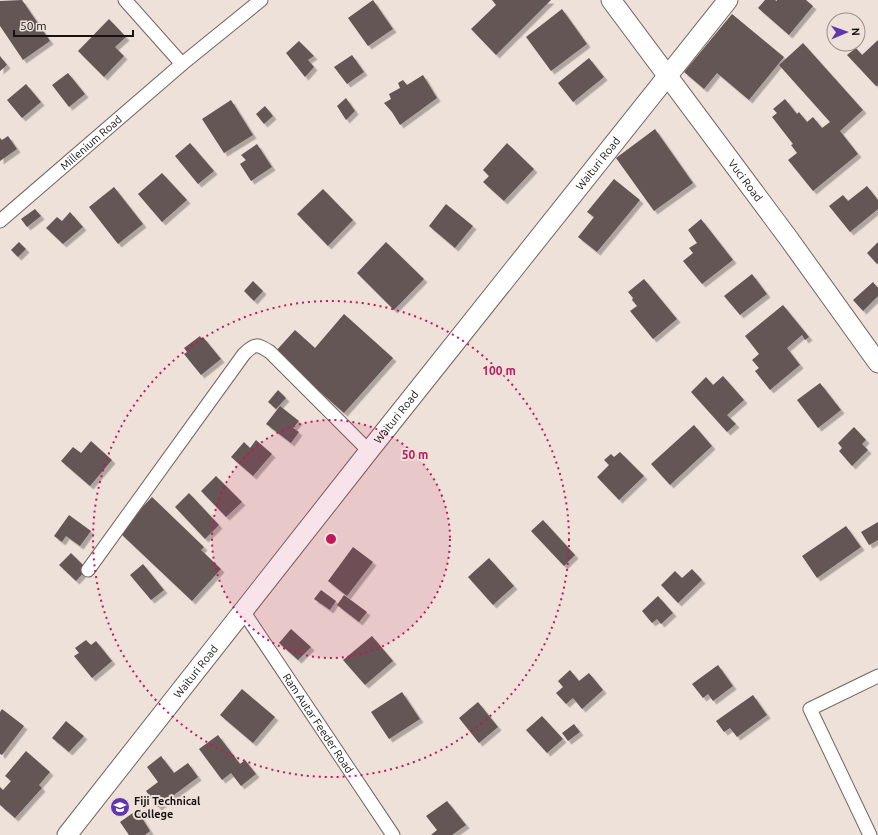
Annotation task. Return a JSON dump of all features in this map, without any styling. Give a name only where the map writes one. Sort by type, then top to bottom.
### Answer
[{"type":"main road","name":"Vuci Road","points":[[611,0],[789,239],[878,363]]},
{"type":"main road","name":"Waituri Road","points":[[67,835],[369,451],[728,0]]},
{"type":"street","points":[[125,0],[182,64]]},
{"type":"street","name":"Millenium Road","points":[[0,221],[182,64],[261,0]]},
{"type":"street","points":[[88,570],[244,354],[251,347],[256,345],[261,346],[270,352],[369,451]]},
{"type":"street","name":"Ram Autar Feeder Road","points":[[243,611],[393,835]]},
{"type":"street","points":[[870,835],[810,709],[878,676]]},
{"type":"building","points":[[22,0],[50,41],[23,60],[0,26],[0,1]]},
{"type":"building","points":[[373,0],[393,29],[368,46],[348,18]]},
{"type":"building","points":[[492,0],[551,0],[496,55],[471,29],[496,5]]},
{"type":"building","points":[[765,0],[806,0],[813,6],[789,35],[758,8]]},
{"type":"building","points":[[562,9],[587,44],[551,71],[526,37]]},
{"type":"building","points":[[732,14],[784,57],[749,100],[717,73],[704,89],[684,72]]},
{"type":"building","points":[[109,19],[126,37],[115,47],[124,56],[104,77],[78,51]]},
{"type":"building","points":[[878,40],[878,85],[876,86],[847,55],[851,52],[859,52],[862,55]]},
{"type":"building","points":[[299,41],[314,56],[308,60],[314,67],[305,77],[286,53]]},
{"type":"building","points":[[803,43],[863,110],[840,131],[858,154],[813,191],[788,160],[797,153],[791,145],[793,144],[772,117],[777,113],[773,109],[785,99],[797,114],[799,112],[807,122],[813,117],[822,128],[830,122],[779,65]]},
{"type":"building","points":[[352,55],[364,72],[347,84],[334,67]]},
{"type":"building","points":[[0,56],[7,65],[0,71]]},
{"type":"building","points":[[589,58],[604,77],[573,102],[558,83]]},
{"type":"building","points":[[68,73],[85,94],[69,107],[52,85]]},
{"type":"building","points":[[423,75],[437,98],[400,125],[384,103],[391,99],[389,94],[400,88],[398,83],[403,80],[407,85]]},
{"type":"building","points":[[26,84],[41,102],[22,118],[7,100]]},
{"type":"building","points":[[346,98],[355,111],[346,120],[337,106]]},
{"type":"building","points":[[231,100],[253,135],[224,153],[202,119]]},
{"type":"building","points":[[265,106],[273,116],[264,124],[256,114]]},
{"type":"building","points":[[655,129],[693,183],[654,211],[616,158]]},
{"type":"building","points":[[8,136],[17,149],[0,161],[0,138],[2,140]]},
{"type":"building","points":[[190,143],[214,171],[198,184],[175,156]]},
{"type":"building","points":[[507,143],[534,169],[504,201],[483,182],[489,176],[483,170]]},
{"type":"building","points":[[257,144],[272,167],[251,181],[240,164],[246,160],[241,155]]},
{"type":"building","points":[[162,173],[187,200],[162,222],[138,194]]},
{"type":"building","points":[[614,179],[640,200],[597,252],[578,237],[594,217],[587,212]]},
{"type":"building","points":[[867,186],[878,200],[878,209],[850,232],[829,206],[843,195],[848,201]]},
{"type":"building","points":[[114,187],[143,224],[118,244],[89,207]]},
{"type":"building","points":[[323,189],[353,220],[328,246],[297,214]]},
{"type":"building","points":[[446,204],[473,226],[455,248],[429,226]]},
{"type":"building","points":[[35,209],[41,216],[27,227],[21,219]]},
{"type":"building","points":[[70,212],[83,227],[63,244],[46,228],[57,217],[62,221]]},
{"type":"building","points":[[701,219],[733,260],[702,284],[683,261],[693,253],[689,248],[697,243],[688,230]]},
{"type":"building","points":[[19,242],[26,249],[18,257],[11,250]]},
{"type":"building","points":[[386,242],[424,279],[394,310],[357,273]]},
{"type":"building","points":[[878,242],[878,263],[877,264],[867,253]]},
{"type":"building","points":[[752,274],[767,294],[740,315],[724,296]]},
{"type":"building","points":[[644,279],[677,319],[653,339],[630,311],[637,306],[628,292]]},
{"type":"building","points":[[253,281],[263,291],[254,301],[244,291]]},
{"type":"building","points":[[873,282],[878,288],[878,296],[863,311],[853,300]]},
{"type":"building","points":[[783,305],[809,337],[805,340],[802,335],[787,348],[800,365],[770,390],[755,371],[759,368],[752,360],[759,354],[745,336]]},
{"type":"building","points":[[344,314],[393,358],[344,413],[275,352],[295,330],[315,348]]},
{"type":"building","points":[[200,336],[201,338],[203,337],[221,359],[201,375],[184,354],[187,352],[184,348]]},
{"type":"building","points":[[723,376],[744,400],[727,415],[736,424],[727,432],[691,392],[706,377],[713,385]]},
{"type":"building","points":[[820,383],[841,410],[818,428],[797,400]]},
{"type":"building","points":[[278,390],[286,398],[276,409],[268,402]]},
{"type":"building","points":[[280,406],[299,421],[293,428],[299,432],[291,443],[266,424]]},
{"type":"building","points":[[694,425],[712,446],[670,485],[651,464]]},
{"type":"building","points":[[854,427],[866,440],[862,444],[868,450],[852,466],[839,451],[842,448],[838,443]]},
{"type":"building","points":[[256,440],[272,454],[253,476],[231,457],[244,442],[250,448]]},
{"type":"building","points":[[91,441],[112,460],[90,486],[61,461],[73,447],[81,453]]},
{"type":"building","points":[[620,452],[644,476],[619,500],[597,477],[609,465],[604,460],[611,454],[614,457]]},
{"type":"building","points":[[216,476],[242,502],[226,517],[201,491]]},
{"type":"building","points":[[189,493],[219,525],[205,539],[175,507]]},
{"type":"building","points":[[152,497],[204,547],[201,550],[221,569],[192,601],[119,532]]},
{"type":"building","points":[[69,515],[91,531],[80,546],[66,536],[62,542],[54,536]]},
{"type":"building","points":[[543,520],[575,555],[564,566],[531,531]]},
{"type":"building","points":[[878,522],[878,540],[869,545],[861,532]]},
{"type":"building","points":[[846,526],[861,547],[817,578],[802,556]]},
{"type":"building","points":[[353,547],[373,562],[347,596],[328,581]]},
{"type":"building","points":[[71,553],[87,569],[76,581],[59,565]]},
{"type":"building","points":[[489,558],[514,586],[493,605],[468,577]]},
{"type":"building","points":[[143,564],[164,590],[151,600],[130,575]]},
{"type":"building","points":[[692,569],[702,580],[678,603],[661,585],[675,571],[682,578]]},
{"type":"building","points":[[321,590],[336,601],[330,610],[314,599]]},
{"type":"building","points":[[344,595],[367,612],[359,622],[337,605]]},
{"type":"building","points":[[658,596],[673,613],[661,624],[657,619],[652,623],[642,611]]},
{"type":"building","points":[[291,629],[311,647],[298,660],[279,643]]},
{"type":"building","points":[[372,636],[393,661],[365,685],[343,660]]},
{"type":"building","points":[[86,640],[91,645],[96,641],[112,661],[92,678],[74,656],[79,653],[75,648]]},
{"type":"building","points":[[718,665],[733,686],[713,701],[708,694],[703,698],[692,684]]},
{"type":"building","points":[[570,670],[579,681],[589,673],[603,690],[582,709],[573,698],[566,704],[556,693],[563,687],[558,681]]},
{"type":"building","points":[[242,689],[275,717],[253,743],[220,715]]},
{"type":"building","points":[[402,692],[420,719],[389,739],[371,712]]},
{"type":"building","points":[[753,695],[767,715],[737,737],[730,728],[724,732],[716,721]]},
{"type":"building","points":[[478,702],[498,727],[479,743],[459,718]]},
{"type":"building","points":[[2,709],[24,726],[2,755],[0,754],[0,712]]},
{"type":"building","points":[[542,716],[563,739],[547,753],[526,730]]},
{"type":"building","points":[[66,721],[84,736],[69,752],[52,738]]},
{"type":"building","points":[[574,724],[580,732],[568,741],[562,733]]},
{"type":"building","points":[[218,735],[240,764],[245,760],[256,774],[241,786],[231,773],[222,780],[199,749]]},
{"type":"building","points":[[26,751],[50,772],[39,785],[42,788],[15,818],[0,805],[0,787],[3,790],[11,781],[5,776]]},
{"type":"building","points":[[161,756],[174,773],[188,763],[198,777],[158,807],[146,791],[158,782],[147,767]]},
{"type":"building","points":[[447,801],[466,825],[452,835],[431,835],[437,830],[426,816]]},
{"type":"building","points":[[137,810],[150,831],[145,835],[129,835],[120,822]]},
{"type":"place","name":"Fiji Technical College","points":[[120,807]]}]
